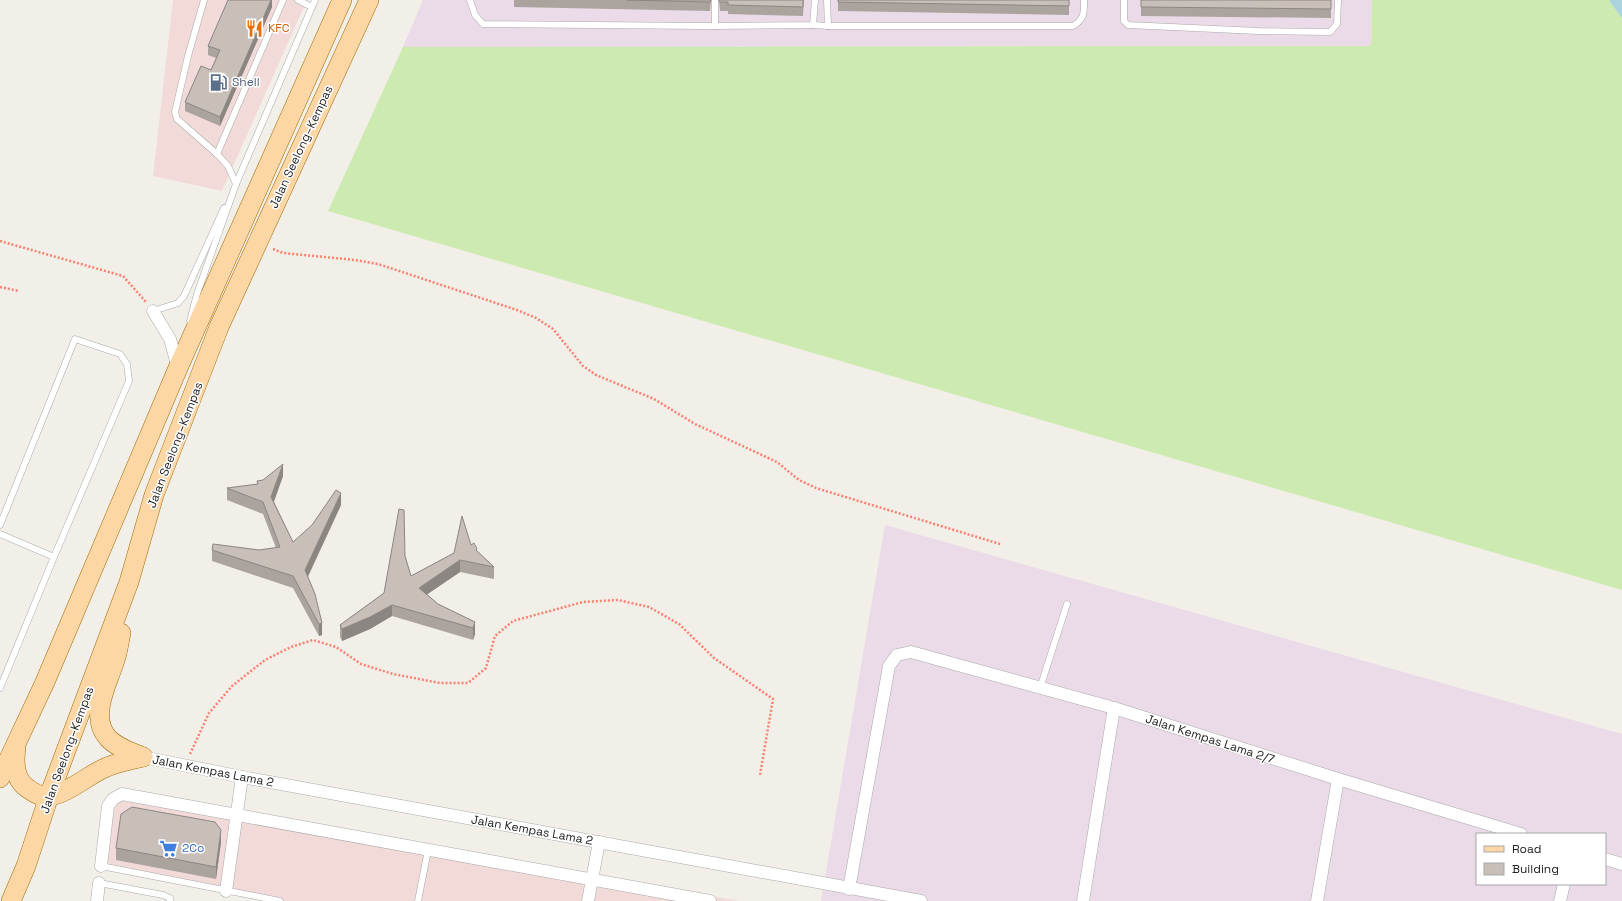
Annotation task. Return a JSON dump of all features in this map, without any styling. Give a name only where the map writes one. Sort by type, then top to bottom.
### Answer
[{"type":"main road","name":"Jalan Seelong–Kempas","points":[[0,778],[45,682],[178,368],[342,0]]},
{"type":"main road","name":"Jalan Seelong–Kempas","points":[[10,901],[26,866],[49,796],[129,582],[154,495],[220,327],[369,0]]},
{"type":"main road","points":[[129,582],[115,661],[100,703],[100,718],[102,728],[108,738],[118,746],[143,757]]},
{"type":"main road","points":[[18,741],[15,759],[16,772],[22,784],[40,795],[49,796],[64,791],[108,766],[143,757]]},
{"type":"street","points":[[152,311],[170,339],[178,368]]},
{"type":"street","name":"Jalan Kempas Lama 2/7","points":[[849,889],[889,666],[897,655],[910,652],[1114,708],[1338,779],[1518,833]]},
{"type":"street","points":[[1083,901],[1114,708]]},
{"type":"street","name":"Jalan Kempas Lama 2","points":[[143,757],[242,777],[921,901]]},
{"type":"street","points":[[226,891],[242,777]]},
{"type":"street","points":[[1317,901],[1338,779]]},
{"type":"street","points":[[101,866],[108,806],[113,798],[122,794],[236,816],[710,901]]},
{"type":"street","points":[[588,901],[599,842]]},
{"type":"street","points":[[1606,859],[1622,864]]},
{"type":"street","points":[[97,901],[99,883]]},
{"type":"street","points":[[1560,901],[1564,885]]},
{"type":"lane","points":[[178,368],[197,294],[236,184],[228,166],[217,154],[177,119],[175,112],[188,56],[204,0]]},
{"type":"lane","points":[[217,154],[283,0]]},
{"type":"lane","points":[[298,0],[312,7]]},
{"type":"lane","points":[[152,311],[178,303],[184,296],[217,222],[236,184],[315,0]]},
{"type":"lane","points":[[470,0],[475,15],[483,24],[715,26],[1073,26],[1080,22],[1084,15],[1084,0]]},
{"type":"lane","points":[[715,0],[715,26]]},
{"type":"lane","points":[[813,25],[814,0]]},
{"type":"lane","points":[[827,0],[828,26]]},
{"type":"lane","points":[[1124,0],[1124,21],[1128,26],[1330,32],[1337,24],[1338,0]]},
{"type":"lane","points":[[0,525],[75,339],[120,354],[127,364],[129,381],[0,688]]},
{"type":"lane","points":[[0,534],[54,557]]},
{"type":"lane","points":[[1040,688],[1067,604]]},
{"type":"lane","points":[[418,901],[428,850]]},
{"type":"lane","points":[[101,866],[280,901]]},
{"type":"lane","points":[[99,883],[163,895],[170,898],[170,901]]},
{"type":"path","points":[[0,241],[123,276],[141,294],[152,311]]},
{"type":"path","points":[[258,241],[283,254],[355,260],[378,264],[517,310],[536,318],[554,329],[583,366],[596,375],[654,399],[695,424],[777,462],[799,480],[816,488],[1000,544]]},
{"type":"path","points":[[0,288],[19,291]]},
{"type":"path","points":[[185,765],[208,713],[232,686],[265,660],[291,647],[313,640],[336,647],[361,664],[393,674],[440,683],[468,683],[486,668],[495,636],[513,621],[583,602],[618,600],[649,607],[679,624],[714,658],[773,700],[760,775]]},
{"type":"shaded area","points":[[173,0],[307,0],[222,191],[153,176]]},
{"type":"shaded area","points":[[423,0],[1372,0],[1371,46],[403,47]]},
{"type":"shaded area","points":[[885,525],[1622,734],[1622,901],[821,901]]},
{"type":"shaded area","points":[[123,788],[291,821],[739,901],[264,901],[95,868],[103,803],[109,794]]},
{"type":"green space","points":[[1372,0],[1622,0],[1622,590],[328,211],[403,47],[1371,46]]},
{"type":"water","points":[[1610,0],[1622,0],[1622,18],[1610,2]]},
{"type":"building","points":[[228,0],[271,0],[220,117],[185,102],[201,66],[211,70],[220,50],[208,46]]},
{"type":"building","points":[[627,0],[711,0],[710,2]]},
{"type":"building","points":[[719,0],[803,0],[803,7],[728,5],[728,2],[720,2]]},
{"type":"building","points":[[838,0],[1069,0],[1069,6],[838,2]]},
{"type":"building","points":[[1141,0],[1331,0],[1331,9],[1141,7]]},
{"type":"building","points":[[283,464],[271,497],[293,542],[312,525],[336,490],[341,493],[305,570],[315,594],[322,623],[319,624],[293,576],[212,550],[213,544],[259,550],[280,547],[263,502],[227,488],[258,484],[257,481],[263,480]]},
{"type":"building","points":[[399,509],[404,510],[405,556],[411,576],[454,553],[462,516],[471,545],[474,543],[477,549],[476,550],[494,567],[460,560],[419,588],[438,604],[475,622],[473,628],[392,605],[370,617],[342,629],[340,625],[384,593]]},
{"type":"building","points":[[132,807],[215,822],[221,830],[216,867],[116,848],[121,814]]},
{"type":"place","name":"KFC","points":[[255,28]]},
{"type":"place","name":"Shell","points":[[219,82]]},
{"type":"place","name":"2Co","points":[[169,848]]}]
